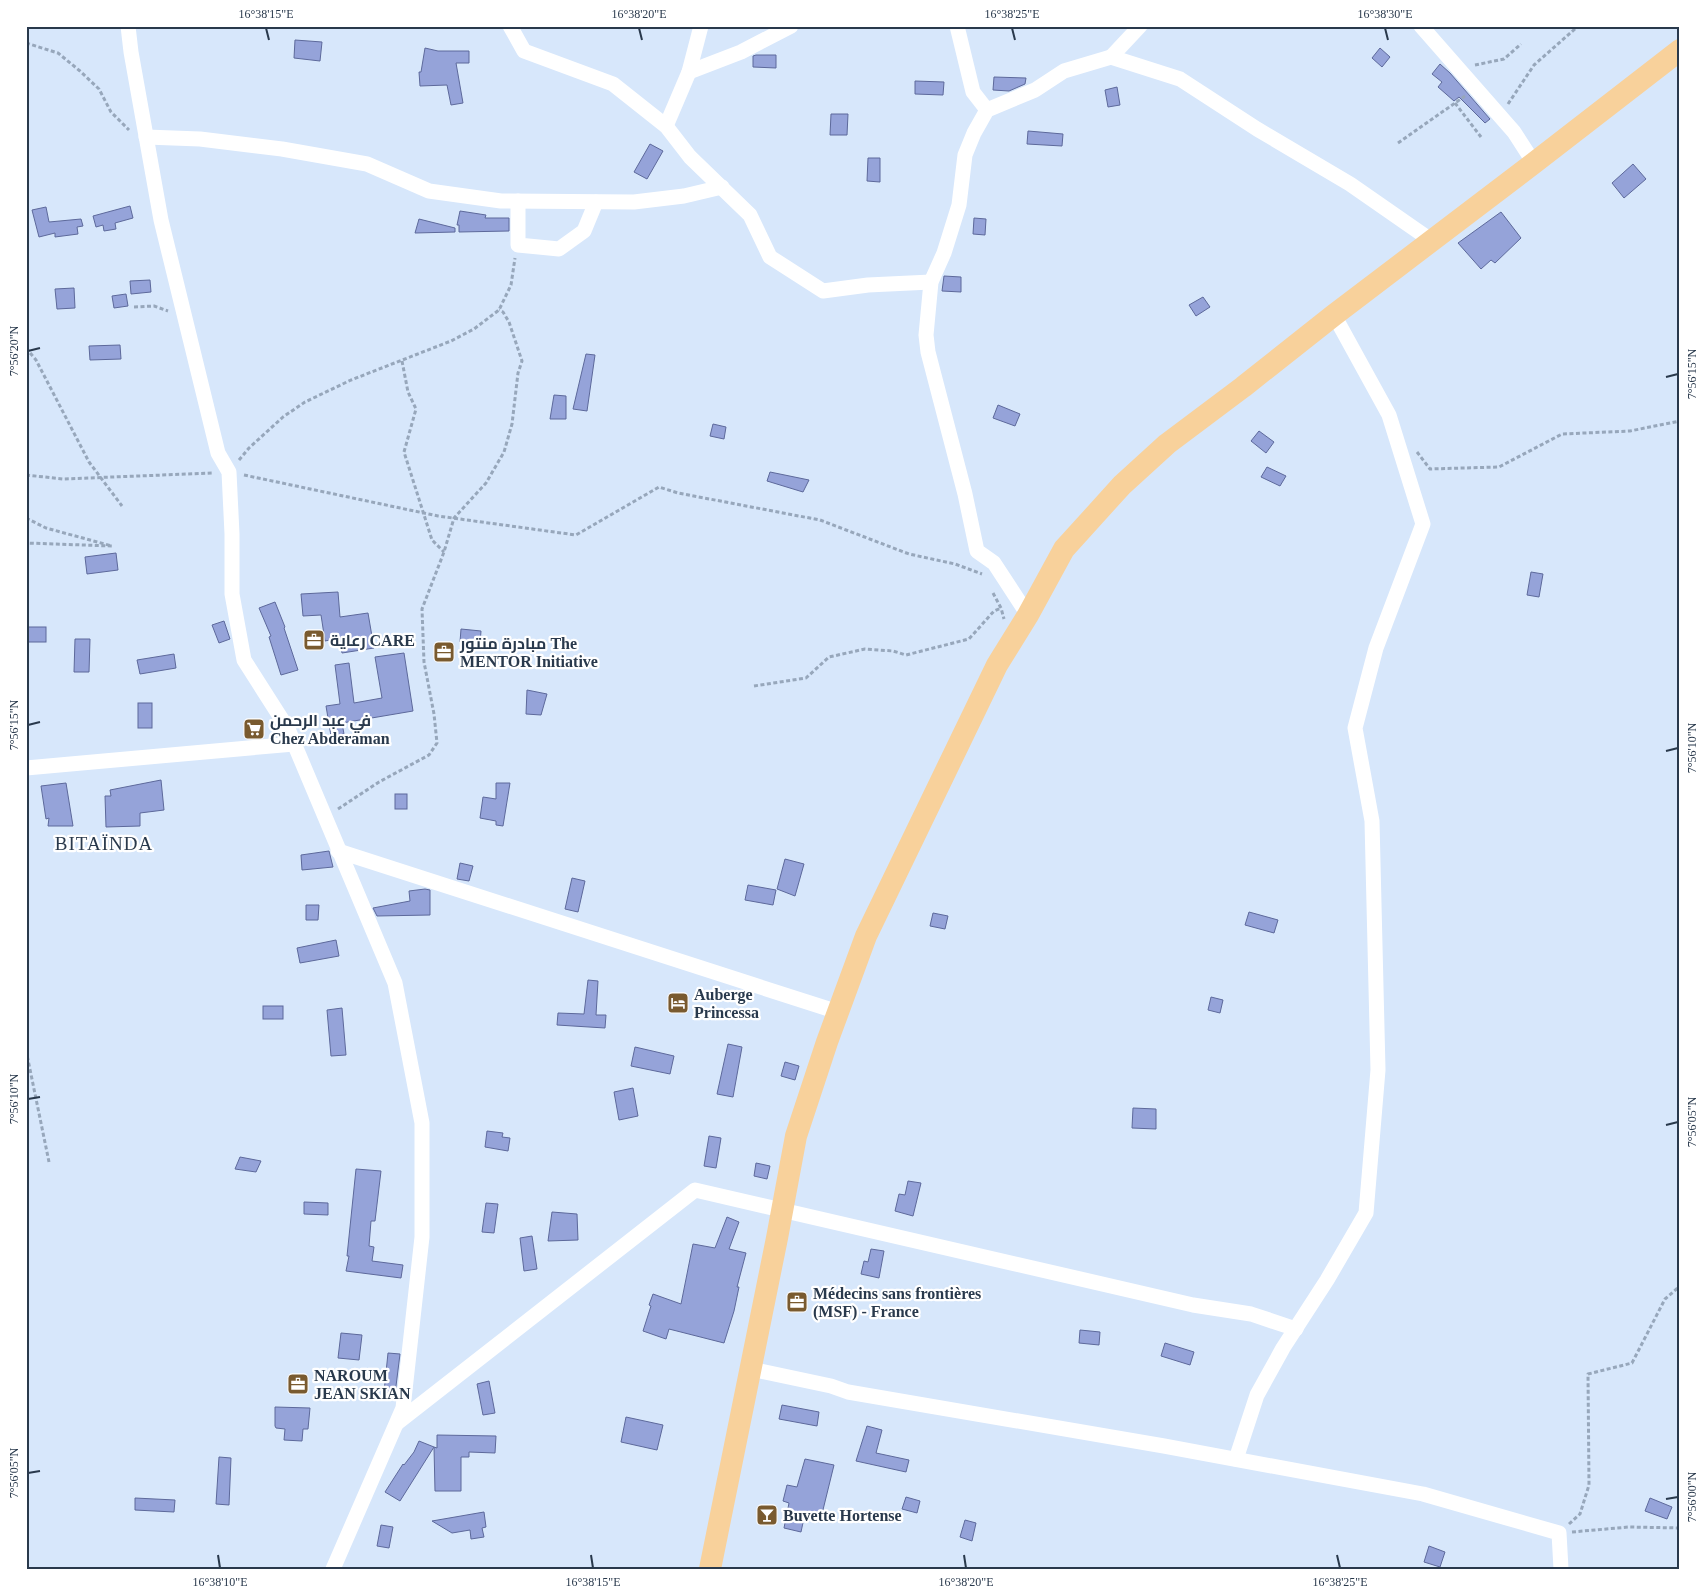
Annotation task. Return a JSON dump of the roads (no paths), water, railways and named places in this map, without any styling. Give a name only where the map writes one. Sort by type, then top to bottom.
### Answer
[{"type":"main road","points":[[710,1569],[796,1136],[838,1012],[866,936],[997,665],[1028,615],[1064,549],[1122,484],[1167,444],[1680,50]]},
{"type":"street","points":[[128,26],[161,220],[218,453],[229,472],[232,594],[244,660],[288,729],[395,982],[422,1123],[422,1237],[403,1408],[332,1569]]},
{"type":"street","points":[[510,26],[524,51],[613,84],[666,126],[690,157],[750,215],[770,257],[823,291],[868,285],[931,282]]},
{"type":"street","points":[[666,126],[689,72],[701,26]]},
{"type":"street","points":[[689,72],[741,52],[791,26]]},
{"type":"street","points":[[957,26],[973,92],[987,110]]},
{"type":"street","points":[[1028,615],[994,563],[977,551],[965,494],[928,352],[926,336],[931,282],[944,253],[959,205],[965,155],[974,133],[987,110],[1035,90],[1064,71],[1111,57],[1140,26]]},
{"type":"street","points":[[1421,26],[1514,132],[1534,163]]},
{"type":"street","points":[[1111,57],[1180,79],[1257,129],[1350,184],[1432,241]]},
{"type":"street","points":[[147,142],[200,139],[292,151],[367,164],[429,190],[501,201],[634,202],[684,196],[722,187]]},
{"type":"street","points":[[518,201],[518,246],[559,249],[584,231],[596,202]]},
{"type":"street","points":[[1236,1459],[1257,1395],[1366,1213],[1378,1070],[1372,822],[1355,728],[1376,648],[1422,524],[1389,416],[1334,316]]},
{"type":"street","points":[[26,768],[294,744]]},
{"type":"street","points":[[338,851],[838,1012]]},
{"type":"street","points":[[396,1424],[696,1190],[1193,1305],[1251,1314],[1296,1328]]},
{"type":"street","points":[[751,1369],[831,1386],[848,1392],[1236,1459],[1423,1494],[1559,1533],[1561,1569]]},
{"type":"place","name":"رعاية CARE","points":[[314,640]]},
{"type":"place","name":"مبادرة منتور The MENTOR Initiative","points":[[444,652]]},
{"type":"place","name":"في عبد الرحمن Chez Abderaman","points":[[254,729]]},
{"type":"place","name":"Auberge Princessa","points":[[678,1003]]},
{"type":"place","name":"Médecins sans frontières (MSF) - France","points":[[797,1302]]},
{"type":"place","name":"NAROUM JEAN SKIAN","points":[[298,1384]]},
{"type":"place","name":"Buvette Hortense","points":[[767,1515]]},
{"type":"district","name":"BITAÏNDA","points":[[104,843]]}]
